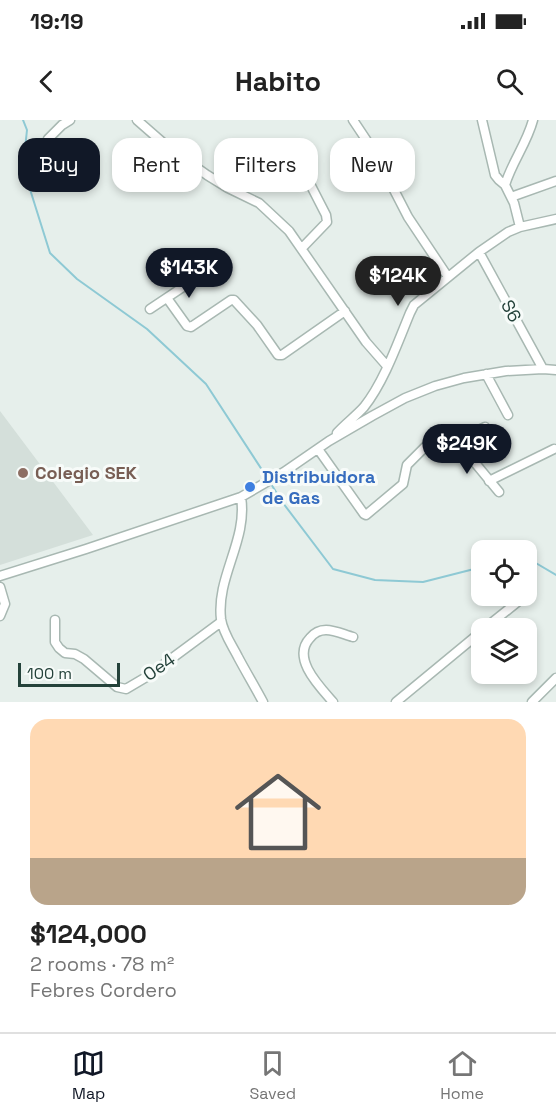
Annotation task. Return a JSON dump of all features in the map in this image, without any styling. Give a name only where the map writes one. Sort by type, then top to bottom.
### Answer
[{"type":"street","points":[[49,138],[70,120]]},
{"type":"street","points":[[137,120],[191,165],[228,188],[259,203],[289,231],[366,342],[387,366]]},
{"type":"street","points":[[353,120],[375,153],[408,217],[448,277]]},
{"type":"street","points":[[482,120],[495,175],[505,185],[514,203],[520,226]]},
{"type":"street","points":[[505,185],[533,120]]},
{"type":"street","points":[[511,197],[556,181]]},
{"type":"street","points":[[302,248],[327,222],[326,215],[314,192]]},
{"type":"street","points":[[329,441],[363,408],[371,397],[414,305],[479,252],[508,232],[520,226],[556,219]]},
{"type":"street","name":"S6","points":[[479,252],[543,369]]},
{"type":"street","points":[[150,309],[213,267]]},
{"type":"street","points":[[167,298],[187,326],[191,327],[234,300],[278,355],[282,355],[345,311]]},
{"type":"street","points":[[0,576],[242,497],[329,441],[391,405],[422,391],[448,382],[486,374],[506,371],[556,370]]},
{"type":"street","points":[[486,374],[508,415]]},
{"type":"street","points":[[457,441],[485,427]]},
{"type":"street","points":[[318,448],[364,514],[404,484],[407,465],[441,434],[450,435],[457,441],[499,492]]},
{"type":"street","points":[[489,480],[554,449]]},
{"type":"street","points":[[242,497],[241,529],[222,587],[220,604],[222,622],[227,636],[263,702]]},
{"type":"street","points":[[0,587],[5,601],[0,616]]},
{"type":"street","points":[[498,618],[512,606]]},
{"type":"street","name":"Oe4","points":[[55,620],[55,642],[59,648],[65,653],[75,654],[84,659],[117,687],[126,689],[148,676],[222,622]]},
{"type":"street","points":[[333,702],[305,662],[303,653],[305,644],[316,632],[323,630],[353,637]]},
{"type":"street","points":[[396,702],[471,640]]},
{"type":"street","points":[[532,702],[556,678]]},
{"type":"shaded area","name":"Colegio SEK","points":[[0,411],[93,535],[0,565]]},
{"type":"waterway","points":[[23,120],[27,130],[23,167],[50,253],[77,279],[147,329],[206,384],[268,479]]},
{"type":"waterway","points":[[271,484],[333,569],[375,580],[423,582],[471,570]]},
{"type":"waterway","points":[[537,564],[556,575]]},
{"type":"place","name":"Colegio SEK","points":[[23,473]]},
{"type":"place","name":"Distribuidora de Gas","points":[[250,487]]}]
